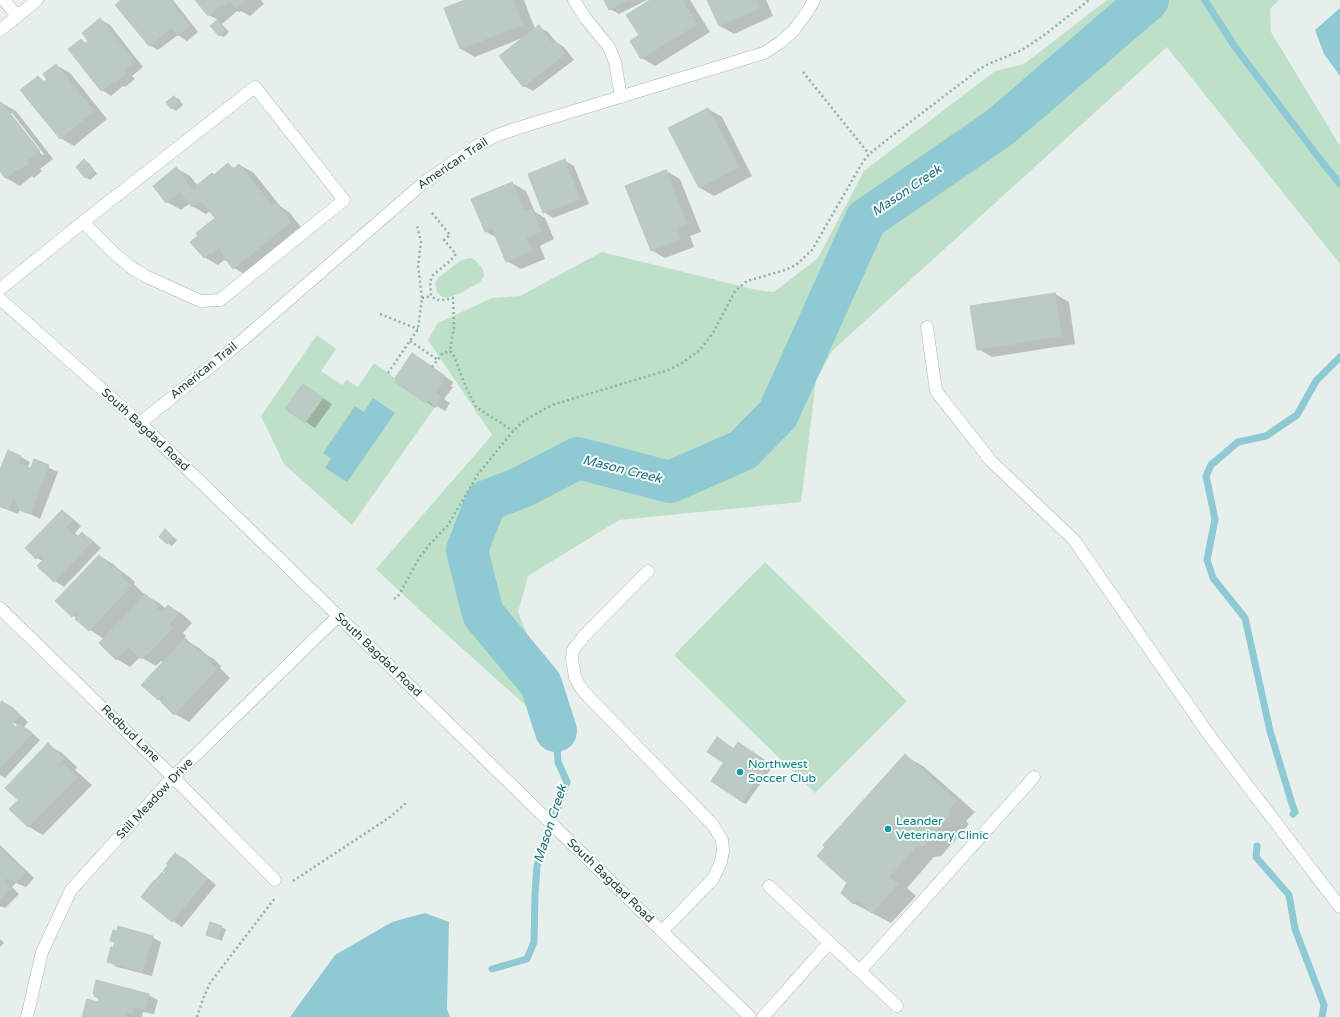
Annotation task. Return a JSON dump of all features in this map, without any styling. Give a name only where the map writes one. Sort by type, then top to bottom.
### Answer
[{"type":"street","points":[[4,0],[17,16]]},
{"type":"street","points":[[0,30],[37,0]]},
{"type":"street","points":[[574,0],[586,19],[609,47],[615,62],[621,97]]},
{"type":"street","name":"American Trail","points":[[140,423],[230,351],[422,184],[475,147],[495,136],[518,128],[764,53],[781,42],[794,30],[814,0]]},
{"type":"street","points":[[0,289],[83,222],[255,87],[344,200],[220,300],[201,301],[147,277],[114,254],[83,222]]},
{"type":"street","name":"South Bagdad Road","points":[[0,299],[140,423],[750,1017]]},
{"type":"street","points":[[927,327],[936,391],[991,461],[1074,540],[1209,735],[1340,907]]},
{"type":"street","points":[[648,571],[584,636],[573,650],[572,659],[574,677],[584,692],[713,825],[722,840],[723,851],[721,862],[713,879],[662,930]]},
{"type":"street","name":"Redbud Lane","points":[[0,608],[174,777],[275,880]]},
{"type":"street","name":"Still Meadow Drive","points":[[27,1017],[42,952],[71,890],[174,777],[338,616]]},
{"type":"street","points":[[860,971],[1034,777]]},
{"type":"street","points":[[769,886],[897,1006]]},
{"type":"street","points":[[763,1017],[829,942]]},
{"type":"path","points":[[394,600],[430,544],[448,525],[478,474],[513,431],[525,420],[552,405],[668,370],[682,363],[700,350],[713,333],[735,291],[747,282],[796,265],[812,250],[861,165],[870,154],[981,68],[991,62],[1022,50],[1043,36],[1089,0]]},
{"type":"path","points":[[803,72],[870,154]]},
{"type":"path","points":[[431,296],[430,282],[433,275],[456,254],[444,240],[450,235],[432,213]]},
{"type":"path","points":[[388,373],[418,329],[422,298],[418,266],[421,242],[417,225]]},
{"type":"path","points":[[422,298],[431,296],[437,300],[445,300],[454,298],[454,327],[450,350],[454,356],[465,385],[476,407],[513,431]]},
{"type":"path","points":[[380,314],[418,329]]},
{"type":"path","points":[[410,341],[438,360]]},
{"type":"path","points":[[432,367],[442,354],[450,350]]},
{"type":"path","points":[[289,883],[390,817],[406,803]]},
{"type":"path","points":[[197,1017],[210,983],[278,894]]},
{"type":"green space","points":[[1107,0],[1279,0],[1270,9],[1271,32],[1340,146],[1340,264],[1167,47],[832,351],[816,381],[801,502],[619,520],[528,576],[518,612],[564,722],[542,720],[376,569],[492,435],[428,340],[438,323],[492,298],[520,296],[602,252],[757,290],[774,292],[818,258],[864,171],[995,71],[1024,64]]},
{"type":"green space","points":[[469,258],[474,259],[483,269],[484,276],[480,282],[461,293],[446,298],[441,296],[437,292],[435,283],[438,278],[460,261]]},
{"type":"green space","points":[[317,335],[336,349],[321,371],[342,385],[347,380],[358,387],[374,363],[395,378],[412,353],[445,376],[436,393],[442,397],[352,525],[284,464],[261,416]]},
{"type":"green space","points":[[765,562],[907,701],[815,793],[674,655]]},
{"type":"water","points":[[1340,8],[1340,76],[1324,54],[1315,30]]},
{"type":"water","points":[[373,398],[395,413],[347,482],[325,468],[331,459],[323,453],[355,406],[364,412]]},
{"type":"water","points":[[425,913],[449,922],[447,1009],[450,1017],[290,1017],[335,955],[392,922]]},
{"type":"building","points":[[121,0],[169,0],[190,26],[178,36],[171,28],[149,46],[115,5]]},
{"type":"building","points":[[195,0],[246,0],[235,8],[230,1],[224,5],[223,3],[208,16]]},
{"type":"building","points":[[465,0],[513,0],[523,25],[460,49],[444,8]]},
{"type":"building","points":[[604,0],[628,0],[609,10]]},
{"type":"building","points":[[650,0],[682,0],[697,24],[641,59],[630,41],[639,35],[626,15]]},
{"type":"building","points":[[707,0],[756,0],[760,8],[719,26]]},
{"type":"building","points":[[100,18],[135,62],[124,71],[126,74],[115,83],[114,81],[101,91],[68,49],[81,39],[85,44],[88,41],[82,33]]},
{"type":"building","points":[[217,20],[225,30],[219,36],[210,26]]},
{"type":"building","points":[[539,25],[552,43],[555,41],[565,54],[523,87],[499,56]]},
{"type":"building","points":[[56,64],[94,111],[60,139],[20,90],[38,76],[43,82],[47,80],[43,74]]},
{"type":"building","points":[[174,96],[179,103],[171,109],[166,102]]},
{"type":"building","points":[[1,102],[40,151],[27,161],[29,163],[5,178],[0,171]]},
{"type":"building","points":[[708,108],[739,167],[699,188],[668,128]]},
{"type":"building","points":[[84,159],[94,171],[85,178],[76,167]]},
{"type":"building","points":[[565,159],[580,199],[543,213],[528,174]]},
{"type":"building","points":[[228,163],[233,169],[239,164],[272,205],[275,202],[291,222],[233,269],[219,248],[212,254],[210,252],[204,258],[190,242],[198,236],[196,233],[215,218],[200,200],[192,207],[180,192],[166,203],[153,186],[176,167],[194,190],[197,187],[196,186],[212,173],[214,175]]},
{"type":"building","points":[[666,170],[687,224],[676,228],[681,239],[651,251],[625,186]]},
{"type":"building","points":[[512,182],[525,212],[532,209],[541,231],[526,238],[532,251],[506,262],[492,228],[485,232],[471,199]]},
{"type":"building","points":[[1055,293],[1062,336],[977,350],[970,306]]},
{"type":"building","points":[[412,353],[445,376],[442,379],[444,380],[436,393],[442,397],[435,406],[428,401],[426,403],[395,382],[397,380],[395,378]]},
{"type":"building","points":[[303,384],[323,398],[305,423],[285,409]]},
{"type":"building","points":[[8,450],[21,456],[18,463],[31,468],[34,459],[49,465],[30,514],[19,510],[20,507],[15,505],[17,501],[13,499],[9,510],[0,506],[0,470]]},
{"type":"building","points":[[62,510],[73,520],[66,527],[77,537],[82,532],[92,542],[54,582],[37,566],[44,559],[40,555],[36,559],[25,548]]},
{"type":"building","points":[[165,529],[173,537],[167,544],[159,537]]},
{"type":"building","points":[[99,555],[113,568],[114,566],[122,574],[120,576],[131,586],[89,631],[75,619],[79,614],[77,612],[72,617],[55,601]]},
{"type":"building","points":[[145,594],[158,606],[156,608],[161,612],[168,605],[179,614],[169,624],[173,628],[147,655],[146,654],[141,659],[128,647],[116,660],[99,643]]},
{"type":"building","points":[[185,638],[198,651],[199,650],[208,658],[207,660],[217,669],[174,715],[161,702],[165,697],[163,694],[158,700],[141,685]]},
{"type":"building","points":[[2,701],[19,716],[12,724],[16,727],[19,723],[32,734],[0,768],[0,703]]},
{"type":"building","points":[[717,737],[734,749],[724,763],[707,752]]},
{"type":"building","name":"Northwest Soccer Club","points":[[738,742],[769,763],[742,802],[711,781]]},
{"type":"building","points":[[48,743],[64,759],[59,765],[61,767],[64,763],[78,777],[28,827],[9,809],[18,800],[5,788]]},
{"type":"building","name":"Leander Veterinary Clinic","points":[[905,754],[957,801],[948,810],[951,813],[923,846],[916,847],[889,877],[898,884],[872,913],[857,900],[853,904],[841,893],[847,883],[817,856],[825,847],[823,845]]},
{"type":"building","points":[[0,847],[26,873],[16,883],[12,879],[10,881],[7,878],[4,881],[11,888],[0,899]]},
{"type":"building","points":[[175,853],[207,879],[172,922],[141,897],[162,872],[164,874],[165,872],[163,871],[168,865],[166,864]]},
{"type":"building","points":[[210,922],[222,926],[218,939],[206,935]]},
{"type":"building","points":[[118,926],[153,936],[142,972],[107,962],[111,947],[113,948],[115,942],[110,941],[113,930],[117,931]]},
{"type":"building","points":[[96,980],[149,994],[145,1010],[134,1007],[132,1014],[127,1013],[126,1017],[82,1017],[87,999],[98,1002],[99,998],[93,994]]},
{"type":"waterway","name":"Mason Creek","points":[[556,731],[541,684],[483,614],[467,550],[486,501],[522,487],[578,458],[670,482],[743,450],[778,414],[866,219],[999,128],[1148,0]]},
{"type":"waterway","points":[[1205,0],[1235,47],[1340,184]]},
{"type":"waterway","points":[[1293,814],[1295,812],[1270,731],[1245,618],[1213,578],[1207,560],[1215,519],[1206,476],[1211,465],[1238,442],[1266,436],[1297,415],[1316,381],[1340,357]]},
{"type":"waterway","name":"Mason Creek","points":[[492,969],[527,959],[534,942],[537,866],[567,782],[558,762],[556,731]]},
{"type":"waterway","points":[[1257,846],[1256,857],[1289,895],[1295,929],[1324,1005],[1322,1017]]},
{"type":"place","name":"Northwest Soccer Club","points":[[740,772]]},
{"type":"place","name":"Leander Veterinary Clinic","points":[[888,829]]}]
